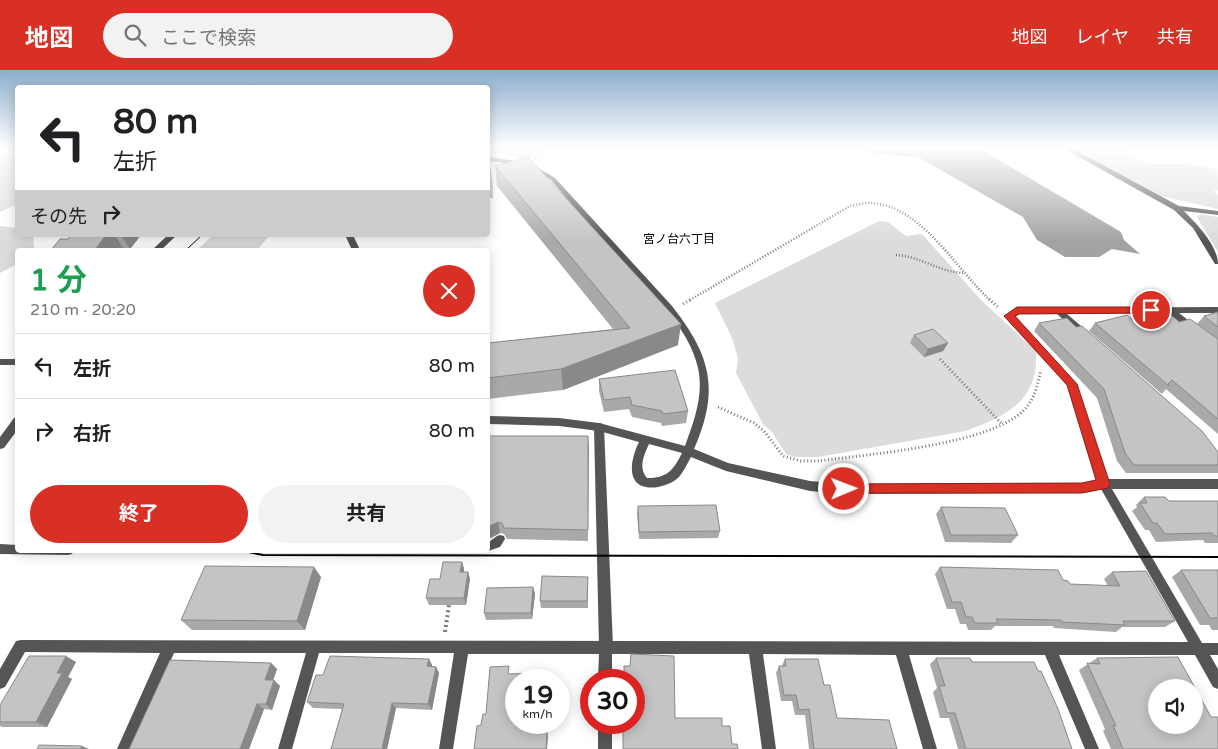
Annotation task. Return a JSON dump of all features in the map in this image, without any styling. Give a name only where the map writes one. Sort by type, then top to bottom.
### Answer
[{"type":"street","points":[[552,179],[684,327],[694,343],[702,367],[705,405],[700,423],[682,466],[674,476],[665,482],[644,483],[639,479],[636,466],[646,439]]},
{"type":"street","points":[[1123,179],[1177,208],[1196,227],[1218,262]]},
{"type":"street","points":[[1177,208],[1218,213]]},
{"type":"street","points":[[158,248],[170,237]]},
{"type":"street","points":[[1169,310],[1204,337]]},
{"type":"street","points":[[1218,310],[1017,311],[1009,316],[1072,384],[1104,484],[1218,682]]},
{"type":"street","points":[[1058,311],[1094,342]]},
{"type":"street","points":[[0,362],[15,362]]},
{"type":"street","points":[[490,420],[559,422],[599,427],[688,451],[726,467],[810,486],[844,489],[1082,488],[1104,484],[1218,484]]},
{"type":"street","points":[[0,445],[15,425]]},
{"type":"street","points":[[599,427],[605,669]]},
{"type":"street","points":[[0,549],[15,550]]},
{"type":"street","points":[[0,682],[21,646],[1218,648]]},
{"type":"street","points":[[124,749],[170,646]]},
{"type":"street","points":[[284,749],[315,646]]},
{"type":"street","points":[[446,749],[462,647]]},
{"type":"street","points":[[755,647],[769,749]]},
{"type":"street","points":[[901,648],[930,749]]},
{"type":"street","points":[[1049,648],[1092,749]]},
{"type":"street","points":[[605,734],[605,749]]},
{"type":"lane","points":[[490,546],[496,544],[500,539]]},
{"type":"path","points":[[681,306],[850,206],[874,203],[887,205],[930,232],[987,299],[1009,316]]},
{"type":"path","points":[[896,255],[907,254],[952,273],[963,272]]},
{"type":"path","points":[[718,407],[755,423],[766,433],[776,452],[784,459],[805,462],[932,444],[1002,424],[1023,411],[1032,398],[1041,372],[1049,358]]},
{"type":"path","points":[[940,359],[1002,424]]},
{"type":"path","points":[[442,646],[449,605]]},
{"type":"shaded area","points":[[0,179],[15,179],[15,205],[0,212]]},
{"type":"shaded area","points":[[956,179],[1031,179],[1121,232],[1124,240],[1140,254],[1112,249],[1099,257],[1065,257],[1037,240],[1023,217]]},
{"type":"shaded area","points":[[1129,179],[1217,179],[1218,190],[1214,190],[1218,195],[1218,209],[1161,196]]},
{"type":"shaded area","points":[[1200,214],[1218,217],[1218,252],[1197,217]]},
{"type":"shaded area","points":[[879,221],[888,222],[906,236],[922,234],[982,301],[1036,351],[1032,382],[1026,394],[1007,412],[966,431],[818,457],[794,457],[786,454],[772,432],[763,424],[736,373],[738,358],[732,338],[715,303]]},
{"type":"shaded area","points":[[0,226],[15,228],[15,237],[33,237],[34,248],[15,248],[15,265],[0,273]]},
{"type":"shaded area","points":[[211,237],[268,237],[259,248],[199,248]]},
{"type":"building","points":[[506,179],[548,179],[681,324],[561,369],[490,378],[490,343],[630,328]]},
{"type":"building","points":[[70,237],[105,237],[96,248],[53,248],[60,239],[68,239]]},
{"type":"building","points":[[1218,312],[1218,327],[1204,316]]},
{"type":"building","points":[[1170,314],[1179,322],[1190,319],[1218,339],[1218,419],[1172,380],[1168,384],[1169,386],[1095,323],[1127,315],[1135,322]]},
{"type":"building","points":[[1067,318],[1076,327],[1082,326],[1202,431],[1218,452],[1218,465],[1134,465],[1125,453],[1104,389],[1039,323]]},
{"type":"building","points":[[933,329],[948,343],[928,349],[914,335]]},
{"type":"building","points":[[675,370],[688,411],[663,414],[662,411],[632,405],[630,397],[604,400],[599,379]]},
{"type":"building","points":[[490,436],[588,436],[588,530],[504,528],[502,523],[498,522],[490,526]]},
{"type":"building","points":[[1144,497],[1165,497],[1169,501],[1218,501],[1218,536],[1212,533],[1165,534],[1157,523],[1153,523],[1140,503],[1147,503]]},
{"type":"building","points":[[716,505],[720,531],[639,532],[638,506]]},
{"type":"building","points":[[941,507],[1005,508],[1018,535],[951,535]]},
{"type":"building","points":[[443,562],[462,562],[460,572],[468,572],[464,598],[426,598],[430,579],[440,579]]},
{"type":"building","points":[[205,566],[314,567],[297,621],[181,620]]},
{"type":"building","points":[[940,567],[1058,570],[1063,580],[1068,581],[1070,584],[1120,586],[1112,572],[1146,571],[1175,621],[1123,621],[1125,625],[1062,622],[1061,620],[996,619],[998,623],[975,623],[972,617],[966,617],[961,602],[952,602]]},
{"type":"building","points":[[1181,570],[1218,570],[1218,618],[1210,618]]},
{"type":"building","points":[[542,576],[588,577],[587,601],[540,601]]},
{"type":"building","points":[[533,587],[531,613],[484,613],[487,588]]},
{"type":"building","points":[[631,654],[674,656],[675,718],[722,718],[722,726],[730,726],[732,744],[737,744],[738,749],[623,749],[623,734],[645,734],[645,669],[624,669],[624,666],[630,666]]},
{"type":"building","points":[[29,656],[66,656],[57,673],[62,673],[36,722],[0,722],[0,705]]},
{"type":"building","points":[[330,656],[429,659],[427,666],[436,667],[428,704],[392,703],[382,749],[331,749],[344,704],[307,702],[316,675],[323,675]]},
{"type":"building","points":[[1178,657],[1190,679],[1148,679],[1148,734],[1203,734],[1203,702],[1211,717],[1218,717],[1218,749],[1123,749],[1113,725],[1116,726],[1087,663],[1100,664],[1097,658]]},
{"type":"building","points":[[936,658],[970,658],[972,662],[1034,662],[1038,671],[1041,671],[1058,709],[1072,749],[966,749],[955,713],[947,713],[939,686],[945,686]]},
{"type":"building","points":[[785,659],[818,659],[824,685],[830,685],[837,718],[889,720],[897,749],[814,749],[809,709],[799,710],[796,695],[784,695],[779,666],[786,666]]},
{"type":"building","points":[[170,660],[271,663],[265,680],[274,680],[266,704],[257,704],[240,749],[129,749]]},
{"type":"building","points":[[509,666],[509,669],[505,669],[505,734],[547,734],[546,749],[474,749],[477,726],[481,725],[483,714],[486,714],[490,667]]},
{"type":"building","points":[[39,745],[82,746],[80,749],[37,749]]},
{"type":"tram line","points":[[188,248],[200,237]]},
{"type":"tram line","points":[[253,553],[263,555],[1218,557]]},
{"type":"district","name":"宮ノ台六丁目","points":[[679,239]]},
{"type":"route","points":[[844,489],[1082,488],[1104,484],[1072,384],[1009,316],[1017,311],[1151,310]]}]
